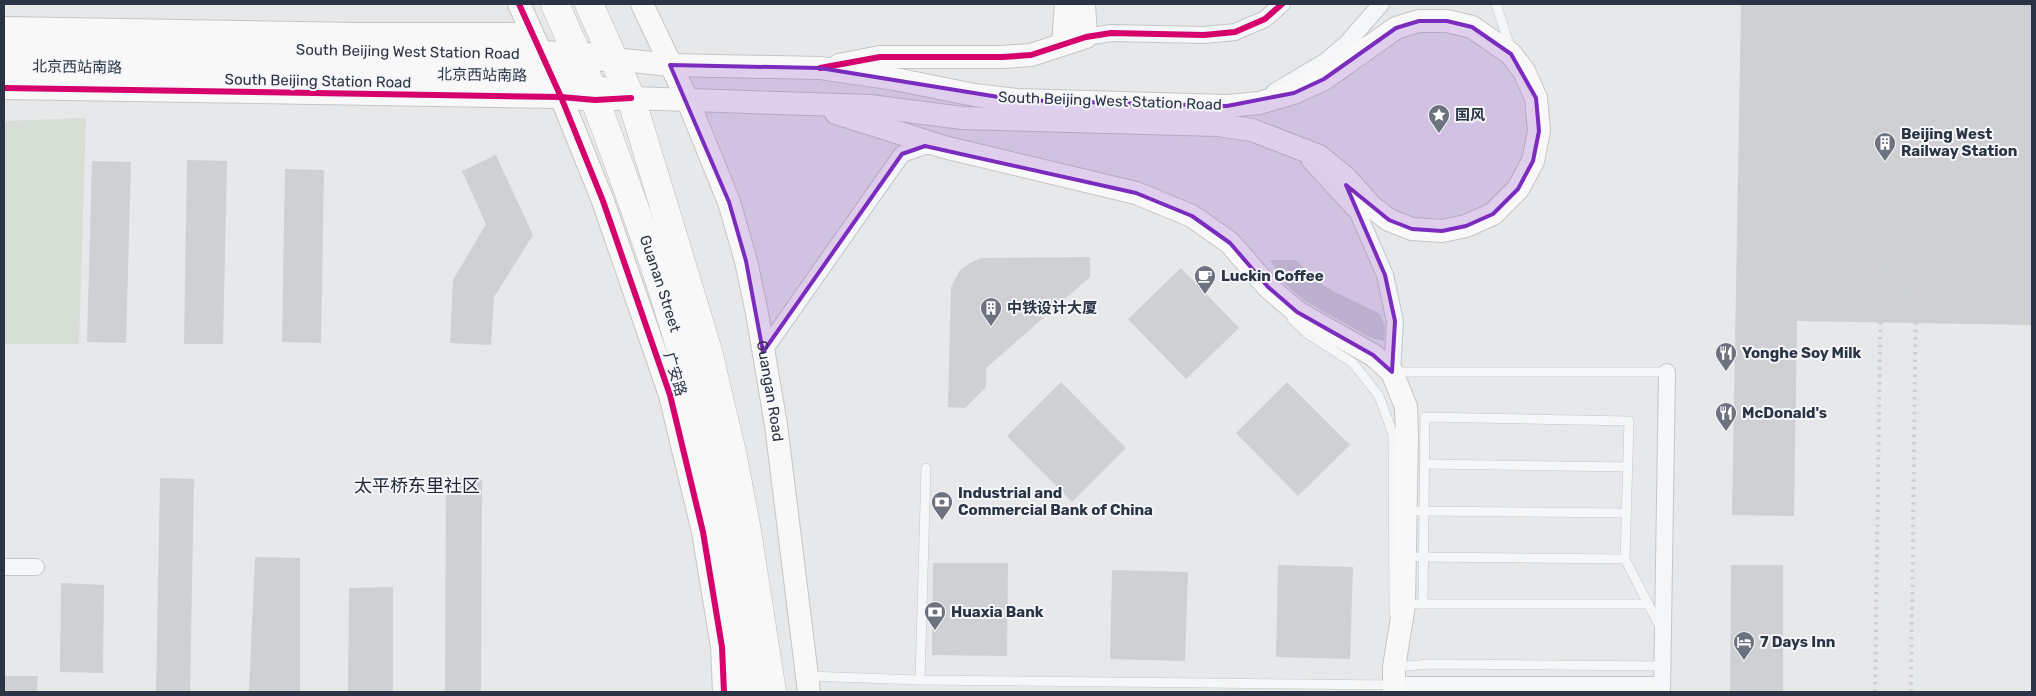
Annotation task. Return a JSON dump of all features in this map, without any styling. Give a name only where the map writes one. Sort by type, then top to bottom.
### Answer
[{"type":"highway","name":"Guanan Street","points":[[555,4],[593,93],[640,220],[668,306],[708,459],[724,542],[745,692]]},
{"type":"highway","name":"Guanan Street","points":[[589,4],[631,98],[697,312],[717,388],[747,531],[772,692]]},
{"type":"main road","name":"广安路","points":[[519,4],[547,65],[603,201],[670,395],[703,532],[722,647],[724,692]]},
{"type":"main road","points":[[642,4],[670,65]]},
{"type":"main road","points":[[1063,44],[1066,4]]},
{"type":"main road","points":[[820,68],[880,57],[1002,57],[1031,55],[1086,38],[1084,4]]},
{"type":"main road","name":"South Beijing West Station Road","points":[[4,44],[547,65],[578,55],[670,65],[820,68],[895,78],[974,95],[1017,100],[1227,106],[1259,103],[1294,93],[1324,79],[1396,28],[1419,21],[1447,21],[1472,27],[1512,54],[1524,71],[1536,98],[1540,131],[1534,161],[1518,189],[1493,214],[1466,226],[1442,231],[1412,229],[1389,220],[1372,207],[1346,178],[1319,156],[1282,140],[1252,130],[1218,125],[962,118],[870,106],[688,100]]},
{"type":"main road","points":[[4,28],[356,34],[547,65]]},
{"type":"main road","name":"北京西站南路","points":[[4,66],[547,65],[593,93],[631,98],[688,100]]},
{"type":"main road","name":"South Beijing Station Road","points":[[4,88],[547,65]]},
{"type":"main road","name":"Guangan Road","points":[[670,65],[688,100],[734,219],[746,261],[776,425],[808,684]]},
{"type":"main road","points":[[804,104],[944,147],[1136,194],[1192,216],[1230,244],[1268,287],[1297,312],[1373,355],[1392,372],[1406,407],[1415,511],[1413,604],[1399,632],[1394,682]]},
{"type":"street","points":[[1086,38],[1111,33],[1204,35],[1235,32],[1265,19],[1282,4]]},
{"type":"street","points":[[1259,103],[1279,88],[1326,61],[1347,44],[1381,4]]},
{"type":"street","points":[[1282,140],[1315,165],[1358,212],[1385,275],[1395,321],[1392,372]]},
{"type":"street","points":[[763,352],[902,154],[925,146],[944,147]]},
{"type":"street","points":[[1394,682],[1662,689],[1667,372]]},
{"type":"street","points":[[4,567],[36,567]]},
{"type":"lane","points":[[1496,4],[1506,39],[1518,63]]},
{"type":"lane","points":[[1268,287],[1276,303],[1308,334],[1354,363],[1379,396],[1393,434],[1393,609],[1399,632]]},
{"type":"lane","points":[[1392,372],[1667,372]]},
{"type":"lane","points":[[1626,513],[1415,511],[1424,464],[1425,417],[1629,421],[1625,559],[1662,631]]},
{"type":"lane","points":[[1424,464],[1628,467]]},
{"type":"lane","points":[[920,680],[926,468]]},
{"type":"lane","points":[[1414,557],[1625,559]]},
{"type":"lane","points":[[1413,604],[1647,604]]},
{"type":"lane","points":[[808,684],[920,680],[1394,682],[1430,664],[1662,666]]},
{"type":"highlighted area","points":[[1419,21],[1447,21],[1472,27],[1511,54],[1536,98],[1539,131],[1533,161],[1518,189],[1493,214],[1466,226],[1442,231],[1412,229],[1389,220],[1346,185],[1385,275],[1395,321],[1392,372],[1373,355],[1297,312],[1268,287],[1230,243],[1192,216],[1136,193],[925,146],[902,154],[763,352],[746,261],[729,202],[670,65],[820,68],[1017,100],[1227,106],[1294,93],[1324,79],[1396,28]]},
{"type":"shaded area","points":[[86,118],[79,344],[4,344],[4,121]]},
{"type":"building","name":"Beijing West Railway Station","points":[[1741,4],[2032,4],[2032,325],[1797,321],[1794,516],[1732,515]]},
{"type":"building","points":[[496,155],[533,235],[494,297],[491,345],[450,343],[453,280],[486,224],[462,171]]},
{"type":"building","points":[[187,160],[227,161],[223,344],[184,344]]},
{"type":"building","points":[[92,161],[131,162],[126,343],[87,342]]},
{"type":"building","points":[[285,169],[324,170],[321,343],[282,342]]},
{"type":"building","name":"中铁设计大厦","points":[[1090,257],[1090,277],[986,368],[986,387],[965,408],[948,407],[951,287],[960,270],[981,258]]},
{"type":"building","points":[[1270,260],[1296,260],[1317,281],[1380,314],[1385,327],[1384,341],[1371,338],[1305,301],[1286,285]]},
{"type":"building","points":[[1181,268],[1239,328],[1186,379],[1128,319]]},
{"type":"building","points":[[1061,382],[1126,448],[1072,502],[1007,436]]},
{"type":"building","points":[[1287,382],[1350,445],[1298,496],[1236,433]]},
{"type":"building","points":[[160,478],[194,479],[190,692],[156,692]]},
{"type":"building","points":[[446,479],[482,479],[481,692],[445,692]]},
{"type":"building","points":[[255,557],[300,558],[300,692],[249,692]]},
{"type":"building","points":[[933,563],[1008,563],[1007,656],[932,655]]},
{"type":"building","points":[[1278,565],[1353,567],[1350,659],[1276,657]]},
{"type":"building","points":[[1731,565],[1783,565],[1783,692],[1730,692]]},
{"type":"building","points":[[1112,570],[1188,572],[1185,661],[1110,659]]},
{"type":"building","points":[[61,583],[104,585],[103,673],[60,672]]},
{"type":"building","points":[[393,587],[393,692],[348,692],[349,588]]},
{"type":"building","points":[[4,676],[38,676],[37,692],[4,692]]},
{"type":"railway","points":[[1875,692],[1885,4]]},
{"type":"railway","points":[[2018,137],[2020,4]]},
{"type":"railway","points":[[1911,692],[1918,121]]},
{"type":"cycle path","points":[[519,4],[561,97],[603,201],[670,395],[703,532],[722,647],[724,692]]},
{"type":"cycle path","points":[[820,68],[880,57],[1002,57],[1031,55],[1086,37],[1111,33],[1204,35],[1235,32],[1265,19],[1282,4]]},
{"type":"cycle path","points":[[4,88],[561,97],[595,100],[631,98]]},
{"type":"place","name":"国风","points":[[1439,134]]},
{"type":"place","name":"Beijing West Railway Station","points":[[1885,162]]},
{"type":"place","name":"Luckin Coffee","points":[[1205,295]]},
{"type":"place","name":"中铁设计大厦","points":[[991,327]]},
{"type":"place","name":"Yonghe Soy Milk","points":[[1726,372]]},
{"type":"place","name":"McDonald's","points":[[1726,432]]},
{"type":"place","name":"Industrial and Commercial Bank of China","points":[[942,521]]},
{"type":"place","name":"Huaxia Bank","points":[[935,631]]},
{"type":"place","name":"7 Days Inn","points":[[1744,661]]},
{"type":"district","name":"太平桥东里社区","points":[[417,486]]}]
